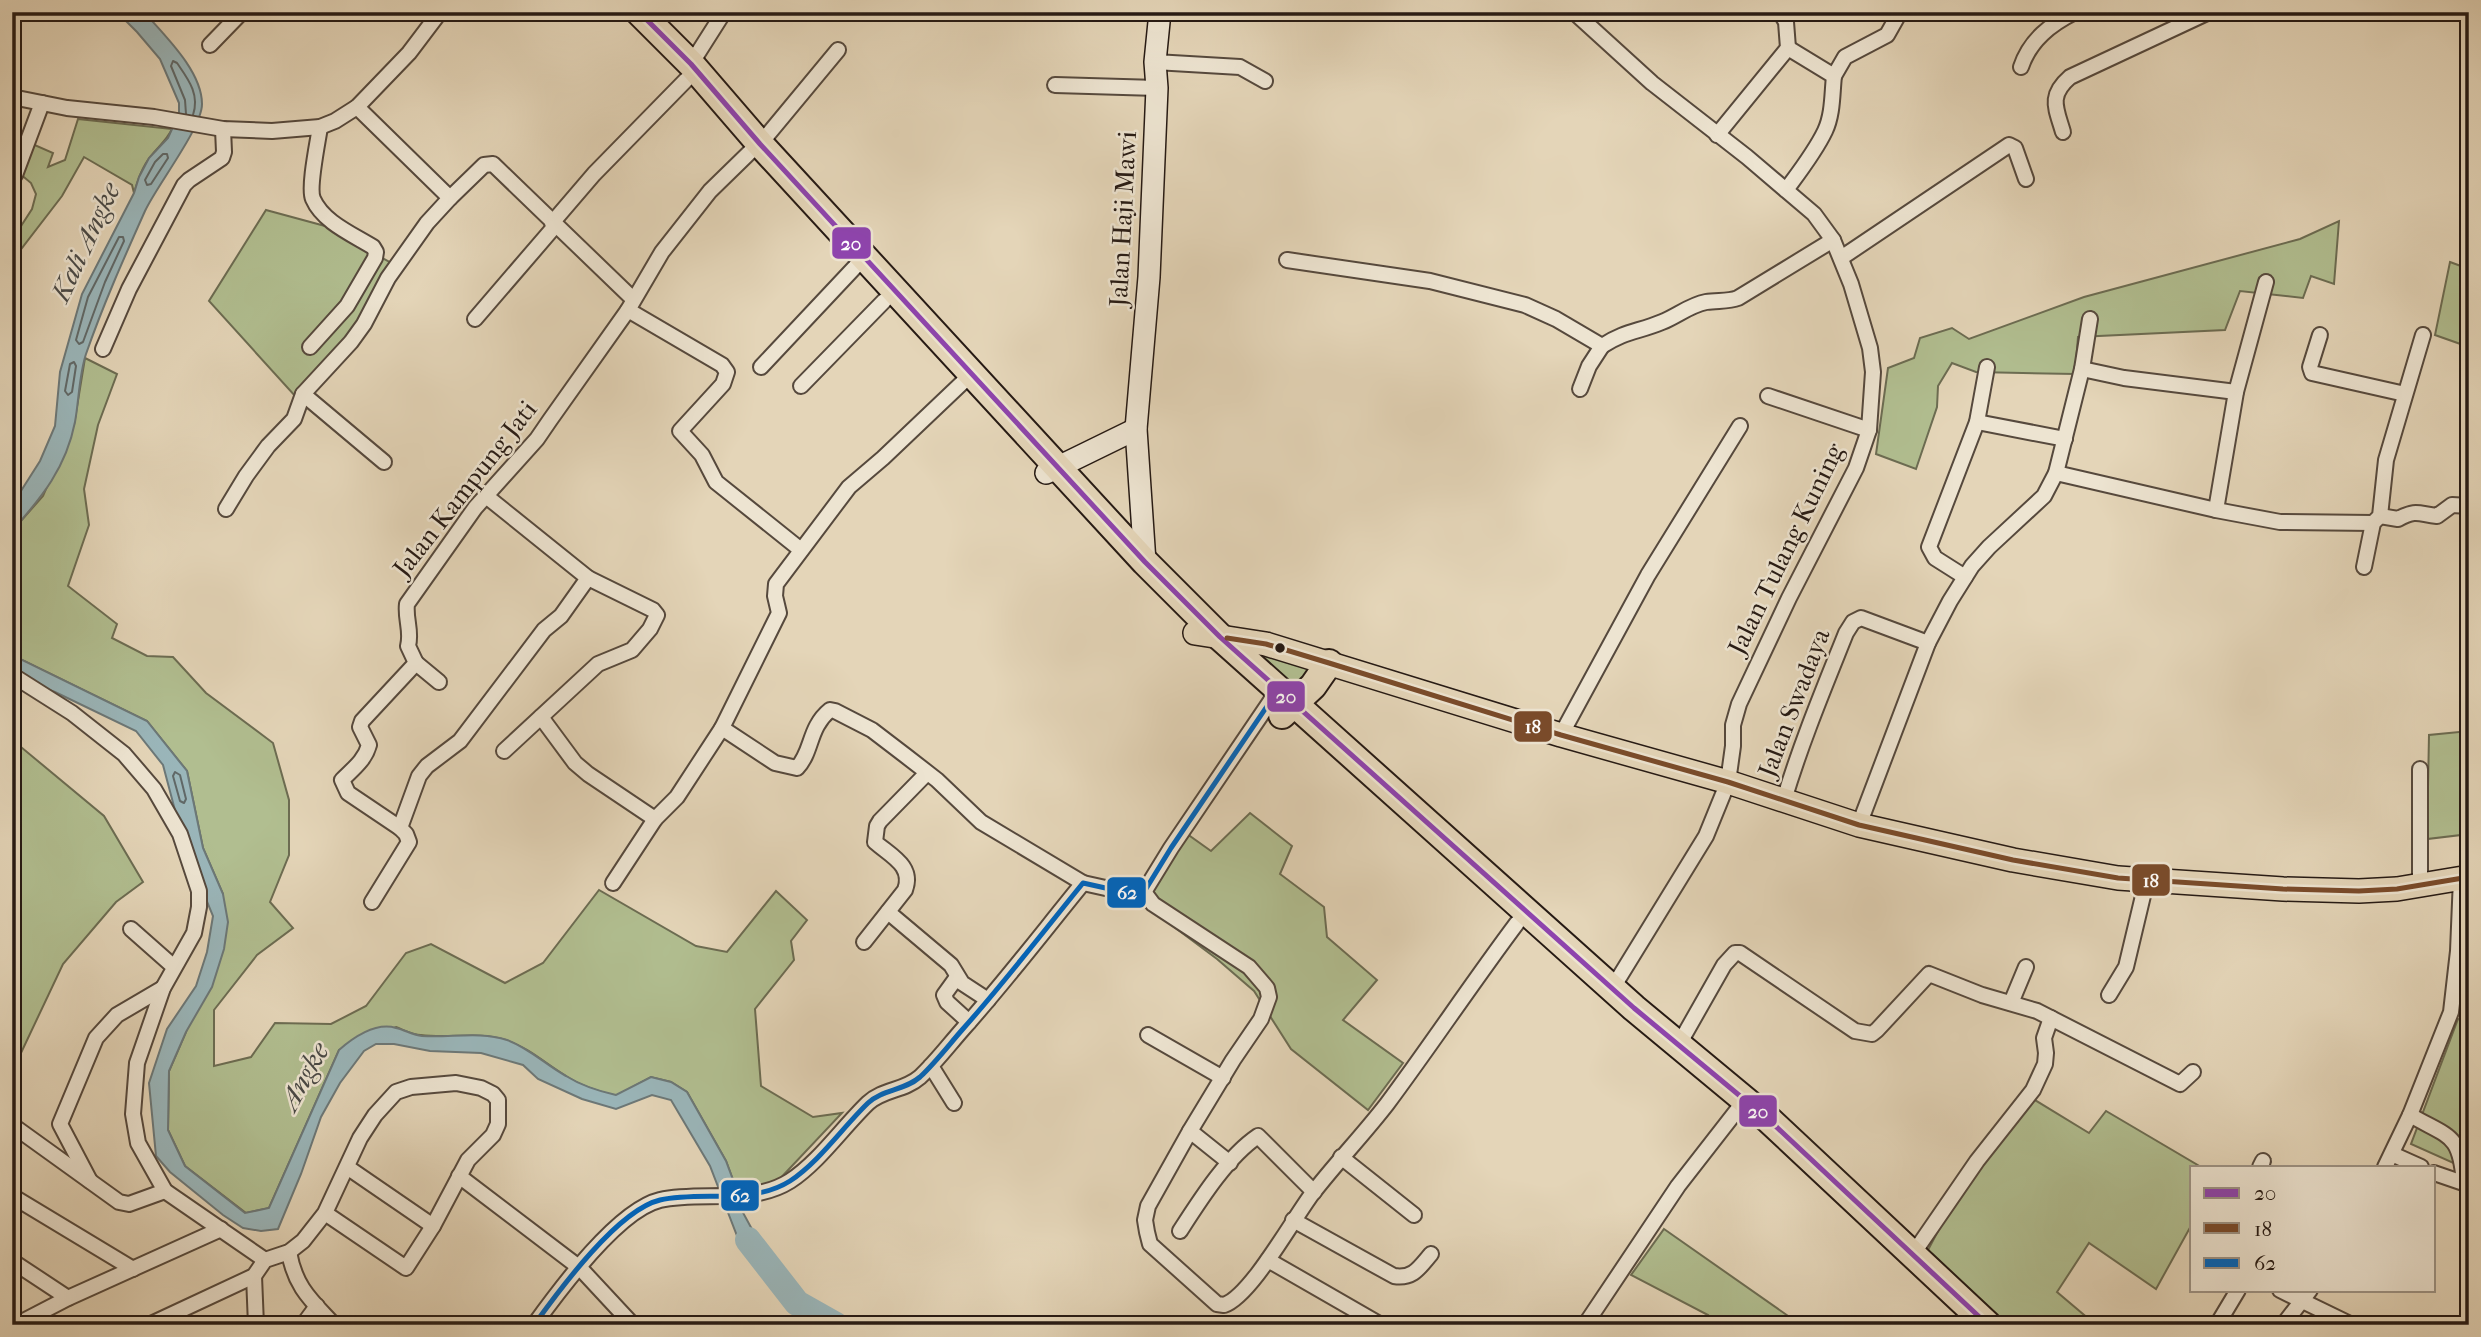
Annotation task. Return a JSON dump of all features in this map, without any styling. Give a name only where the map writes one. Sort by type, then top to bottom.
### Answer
[{"type":"highway","points":[[620,12],[688,72]]},
{"type":"highway","points":[[639,12],[884,302],[1145,562],[1208,635]]},
{"type":"highway","points":[[755,148],[1052,469],[1140,575],[1489,890],[1678,1046],[1969,1325]]},
{"type":"highway","points":[[1281,703],[1313,686],[1329,663]]},
{"type":"highway","points":[[1489,890],[1517,923],[1913,1254],[1988,1325]]},
{"type":"main road","points":[[1208,635],[1266,644],[1561,735],[1728,782],[1859,825],[2024,862],[2118,878],[2296,890],[2358,891],[2465,877]]},
{"type":"street","points":[[210,45],[242,12]]},
{"type":"street","points":[[12,97],[223,129],[272,131],[320,127],[357,107],[409,53],[440,12]]},
{"type":"street","points":[[475,319],[594,174],[688,72],[724,12]]},
{"type":"street","name":"Jalan Haji Mawi","points":[[1145,562],[1136,429],[1149,287],[1157,88],[1155,62],[1160,12]]},
{"type":"street","name":"Jalan Tulang Kuning","points":[[1574,12],[1652,83],[1814,214],[1833,240],[1841,258],[1861,313],[1870,348],[1872,372],[1868,430],[1856,468],[1789,598],[1740,704],[1733,725],[1728,782],[1706,836],[1612,989]]},
{"type":"street","points":[[1717,135],[1788,48],[1786,22],[1780,12]]},
{"type":"street","points":[[1786,190],[1826,130],[1834,76],[1845,57],[1887,35],[1900,12]]},
{"type":"street","points":[[2021,67],[2031,47],[2048,27],[2076,12]]},
{"type":"street","points":[[2063,132],[2054,103],[2055,95],[2070,77],[2209,12]]},
{"type":"street","points":[[1788,48],[1834,76]]},
{"type":"street","name":"Jalan Kampung Jati","points":[[416,663],[408,646],[411,636],[406,615],[407,604],[475,508],[537,439],[630,305],[662,252],[693,212],[755,148],[838,50]]},
{"type":"street","points":[[1155,62],[1240,67],[1265,81]]},
{"type":"street","points":[[1055,85],[1157,88]]},
{"type":"street","points":[[15,175],[42,103]]},
{"type":"street","points":[[357,107],[450,198]]},
{"type":"street","points":[[310,347],[347,306],[375,258],[376,251],[326,217],[313,199],[312,186],[320,127]]},
{"type":"street","points":[[103,349],[129,289],[184,185],[222,158],[223,129]]},
{"type":"street","points":[[1841,258],[2009,145],[2015,148],[2026,179]]},
{"type":"street","points":[[226,509],[268,446],[294,419],[303,394],[364,324],[387,278],[427,223],[484,164],[489,163],[554,225],[630,305],[722,365],[727,372],[723,384],[680,431],[702,454],[716,482],[801,550]]},
{"type":"street","points":[[1580,389],[1589,366],[1602,346],[1624,333],[1663,322],[1705,302],[1738,298],[1833,240]]},
{"type":"street","points":[[1287,260],[1430,281],[1525,305],[1556,319],[1602,346]]},
{"type":"street","points":[[761,367],[855,267]]},
{"type":"street","points":[[2216,510],[2236,393],[2266,282]]},
{"type":"street","points":[[801,386],[884,302]]},
{"type":"street","points":[[1859,825],[1928,643],[1965,577],[1989,547],[2044,496],[2056,472],[2082,369],[2090,319]]},
{"type":"street","points":[[2320,335],[2310,367],[2312,373],[2405,394]]},
{"type":"street","points":[[2364,567],[2386,460],[2423,335]]},
{"type":"street","points":[[1965,577],[1935,558],[1929,547],[1977,422],[1986,368]]},
{"type":"street","points":[[2082,369],[2124,378],[2236,393]]},
{"type":"street","points":[[613,883],[655,819],[682,790],[722,729],[779,613],[775,596],[776,584],[849,487],[963,382]]},
{"type":"street","points":[[303,394],[384,462]]},
{"type":"street","points":[[1768,396],[1868,430]]},
{"type":"street","points":[[1977,422],[2065,439]]},
{"type":"street","points":[[1561,735],[1648,575],[1740,426]]},
{"type":"street","points":[[1052,469],[1136,429]]},
{"type":"street","points":[[2056,472],[2216,510],[2280,522],[2398,519],[2409,512],[2417,511],[2437,516],[2452,505],[2469,506]]},
{"type":"street","points":[[486,496],[588,578],[653,610],[657,615],[650,629],[632,650],[598,664],[504,751]]},
{"type":"street","points":[[400,828],[419,776],[427,766],[460,741],[544,630],[561,616],[588,578]]},
{"type":"street","name":"Jalan Swadaya","points":[[1784,800],[1815,710],[1853,622],[1861,618],[1928,643]]},
{"type":"street","points":[[372,902],[409,842],[400,828],[348,793],[342,780],[368,750],[369,745],[360,727],[362,721],[416,663],[439,682]]},
{"type":"street","points":[[12,675],[72,713],[124,754],[155,789],[180,834],[200,891],[199,908],[194,933],[163,988],[137,1063],[133,1114],[138,1143],[164,1191],[265,1260]]},
{"type":"street","points":[[722,729],[775,763],[797,768],[803,762],[812,733],[822,717],[830,710],[835,711],[872,730],[927,773],[981,822],[1083,883],[1128,893],[1144,891],[1281,703]]},
{"type":"street","points":[[541,717],[575,763],[655,819]]},
{"type":"street","points":[[2420,769],[2420,885]]},
{"type":"street","points":[[864,942],[905,890],[909,880],[907,870],[875,842],[877,826],[927,773]]},
{"type":"street","points":[[2386,1166],[2410,1115],[2451,1012],[2463,951],[2465,877]]},
{"type":"street","points":[[2109,995],[2126,967],[2147,879]]},
{"type":"street","points":[[534,1325],[606,1237],[637,1210],[660,1200],[759,1194],[791,1181],[870,1101],[885,1092],[911,1085],[970,1022],[1083,883]]},
{"type":"street","points":[[1144,891],[1153,904],[1249,967],[1267,988],[1269,997],[1267,1008],[1190,1131],[1148,1206],[1145,1220],[1150,1244],[1217,1304],[1229,1303],[1268,1260],[1293,1220],[1341,1157],[1384,1107],[1517,923]]},
{"type":"street","points":[[888,912],[951,965],[961,983],[988,1000]]},
{"type":"street","points":[[131,929],[174,967]]},
{"type":"street","points":[[1678,1046],[1724,965],[1735,953],[1746,956],[1818,1008],[1863,1034],[1872,1034],[1877,1030],[1929,974],[1982,995],[2051,1017],[2180,1084],[2193,1072]]},
{"type":"street","points":[[2011,1003],[2026,967]]},
{"type":"street","points":[[957,977],[944,995],[947,1002],[970,1022]]},
{"type":"street","points":[[47,1149],[96,1038],[117,1015],[163,988]]},
{"type":"street","points":[[1913,1254],[1977,1161],[2033,1090],[2045,1064],[2044,1038],[2051,1017]]},
{"type":"street","points":[[1148,1035],[1223,1079]]},
{"type":"street","points":[[931,1066],[954,1103]]},
{"type":"street","points":[[149,1325],[254,1276],[265,1260],[289,1252],[303,1241],[325,1213],[360,1138],[375,1115],[396,1092],[411,1087],[456,1083],[493,1094],[498,1100],[499,1111],[493,1135],[468,1160],[433,1226],[405,1268],[325,1213]]},
{"type":"street","points":[[1585,1325],[1678,1186],[1740,1107]]},
{"type":"street","points":[[2410,1115],[2456,1143],[2461,1153],[2467,1184],[2436,1174]]},
{"type":"street","points":[[60,1124],[90,1181]]},
{"type":"street","points":[[12,1125],[113,1199],[129,1204],[164,1191]]},
{"type":"street","points":[[1190,1131],[1230,1163]]},
{"type":"street","points":[[1180,1231],[1195,1207],[1242,1148],[1260,1137],[1314,1192]]},
{"type":"street","points":[[2392,1154],[2419,1166]]},
{"type":"street","points":[[1341,1157],[1414,1215]]},
{"type":"street","points":[[347,1167],[433,1226]]},
{"type":"street","points":[[459,1176],[580,1268],[633,1325]]},
{"type":"street","points":[[12,1196],[133,1269]]},
{"type":"street","points":[[1293,1220],[1394,1276],[1404,1278],[1414,1275],[1431,1254]]},
{"type":"street","points":[[16,1325],[68,1298],[221,1229]]},
{"type":"street","points":[[289,1252],[294,1276],[302,1290],[334,1325]]},
{"type":"street","points":[[1268,1260],[1381,1325]]},
{"type":"street","points":[[12,1261],[68,1298]]},
{"type":"street","points":[[254,1276],[256,1325]]},
{"type":"street","points":[[2217,1325],[2237,1292]]},
{"type":"street","points":[[2289,1292],[2306,1296],[2352,1325]]},
{"type":"street","points":[[2283,1325],[2306,1296]]},
{"type":"street","points":[[303,1325],[317,1306]]},
{"type":"green space","points":[[78,119],[172,129],[145,165],[134,193],[132,185],[84,157],[62,196],[12,261],[12,240],[32,209],[36,194],[31,183],[12,167],[12,135],[53,153],[48,167],[65,160]]},
{"type":"green space","points":[[266,210],[325,226],[393,264],[358,326],[296,397],[209,301]]},
{"type":"green space","points":[[2339,221],[2334,284],[2311,276],[2303,298],[2240,291],[2225,330],[2078,337],[2075,374],[1976,372],[1952,363],[1938,386],[1937,407],[1916,469],[1876,454],[1888,368],[1914,358],[1920,338],[1952,328],[1969,339],[2084,297],[2300,239]]},
{"type":"green space","points":[[2450,262],[2469,269],[2469,347],[2435,335]]},
{"type":"green space","points":[[85,358],[117,374],[98,425],[84,489],[89,525],[68,586],[117,624],[112,638],[147,656],[173,657],[206,693],[273,743],[289,800],[289,855],[270,902],[293,928],[257,955],[214,1010],[214,1066],[251,1057],[275,1023],[331,1024],[366,1006],[406,953],[431,944],[505,983],[543,963],[599,890],[696,946],[727,952],[776,891],[807,920],[791,941],[794,960],[755,1009],[761,1086],[813,1117],[842,1113],[774,1185],[739,1196],[726,1161],[687,1092],[671,1082],[651,1077],[616,1096],[578,1083],[506,1040],[485,1036],[418,1035],[396,1027],[339,1050],[269,1208],[246,1213],[185,1166],[168,1130],[169,1071],[186,1032],[223,894],[203,848],[187,771],[147,721],[22,660],[12,652],[12,531],[43,496],[74,425]]},
{"type":"green space","points":[[1263,651],[1309,665],[1313,675],[1297,691],[1256,660]]},
{"type":"green space","points":[[2469,731],[2469,834],[2427,839],[2429,735]]},
{"type":"green space","points":[[12,743],[21,747],[104,816],[143,882],[116,902],[63,964],[12,1072]]},
{"type":"green space","points":[[1250,813],[1292,846],[1280,874],[1324,907],[1327,937],[1377,980],[1343,1020],[1403,1063],[1368,1110],[1291,1049],[1254,991],[1217,959],[1134,897],[1180,829],[1211,851]]},
{"type":"green space","points":[[2458,1019],[2469,1022],[2469,1170],[2411,1144]]},
{"type":"green space","points":[[2030,1097],[2089,1133],[2106,1111],[2199,1166],[2190,1166],[2190,1228],[2156,1289],[2089,1243],[2057,1292],[2096,1325],[1983,1325],[1919,1267],[1956,1197]]},
{"type":"green space","points":[[1664,1229],[1801,1325],[1704,1325],[1708,1315],[1631,1275]]},
{"type":"water","points":[[117,12],[144,12],[172,43],[196,79],[202,104],[200,114],[187,142],[145,211],[99,318],[84,362],[75,422],[66,454],[43,494],[12,531],[12,505],[40,461],[55,426],[60,372],[82,294],[149,158],[168,138],[179,112],[179,103],[160,59]]},
{"type":"water","points":[[12,652],[22,660],[147,721],[187,771],[203,848],[223,894],[228,922],[224,949],[212,987],[186,1032],[169,1071],[168,1130],[185,1166],[245,1213],[269,1208],[339,1050],[345,1045],[366,1032],[381,1027],[396,1028],[422,1036],[496,1037],[523,1047],[578,1083],[603,1092],[616,1095],[651,1077],[671,1082],[687,1092],[726,1161],[741,1209],[772,1266],[764,1270],[739,1241],[710,1166],[671,1100],[652,1095],[616,1109],[582,1099],[538,1079],[523,1065],[481,1053],[430,1051],[394,1044],[376,1044],[364,1051],[340,1083],[321,1117],[278,1229],[261,1231],[243,1228],[223,1215],[170,1172],[156,1156],[149,1083],[167,1029],[196,986],[207,952],[213,916],[185,848],[163,765],[136,731],[55,692],[30,683],[12,670]]},
{"type":"waterway","name":"Angke","points":[[748,1240],[797,1303],[836,1325]]},
{"type":"transit line","name":"20","points":[[639,12],[691,64],[760,144],[1145,562],[1220,637],[1634,1008],[1769,1120],[1988,1325]]},
{"type":"transit line","name":"18","points":[[1227,638],[1266,644],[1561,735],[1728,782],[1859,825],[2013,860],[2118,878],[2283,889],[2397,889],[2469,877]]},
{"type":"transit line","name":"62","points":[[534,1325],[591,1253],[626,1219],[644,1207],[660,1200],[676,1198],[760,1193],[790,1181],[801,1173],[874,1098],[914,1082],[926,1072],[1083,883],[1128,893],[1144,892],[1278,690]]},
{"type":"water label","name":"Kali Angke","points":[[85,242]]}]
